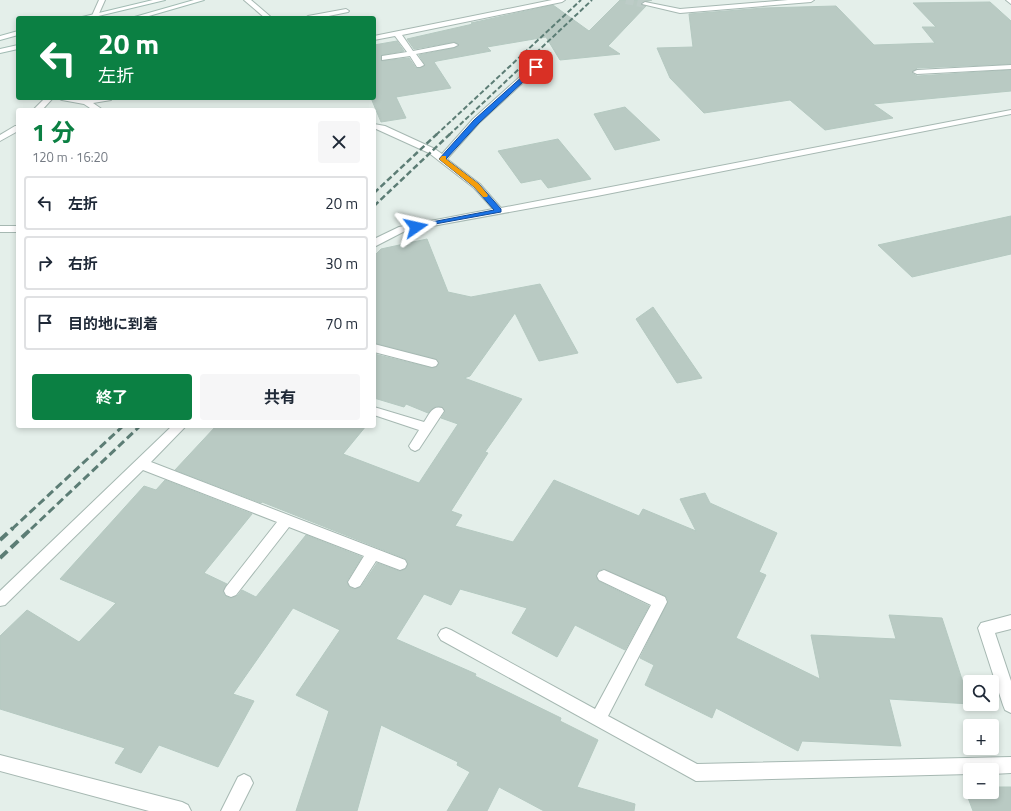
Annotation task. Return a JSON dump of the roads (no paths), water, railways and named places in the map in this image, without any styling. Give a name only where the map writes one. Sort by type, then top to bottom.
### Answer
[{"type":"street","points":[[95,16],[102,0]]},
{"type":"street","points":[[95,16],[162,0]]},
{"type":"street","points":[[141,16],[201,0]]},
{"type":"street","points":[[247,0],[267,16]]},
{"type":"street","points":[[376,38],[562,0]]},
{"type":"street","points":[[645,4],[680,11],[811,0]]},
{"type":"street","points":[[319,16],[346,11]]},
{"type":"street","points":[[397,33],[420,65]]},
{"type":"street","points":[[0,38],[16,34]]},
{"type":"street","points":[[385,58],[454,45]]},
{"type":"street","points":[[0,51],[16,47]]},
{"type":"street","points":[[442,159],[476,122],[536,67]]},
{"type":"street","points":[[917,72],[1011,67]]},
{"type":"street","points":[[39,108],[47,100]]},
{"type":"street","points":[[74,100],[86,102],[97,100]]},
{"type":"street","points":[[86,102],[96,108]]},
{"type":"street","points":[[376,243],[402,230],[1011,112]]},
{"type":"street","points":[[376,126],[424,146],[477,186],[499,211]]},
{"type":"street","points":[[0,138],[16,129]]},
{"type":"street","points":[[0,229],[16,229]]},
{"type":"street","points":[[376,349],[432,363]]},
{"type":"street","points":[[415,446],[438,411]]},
{"type":"street","points":[[376,412],[428,428]]},
{"type":"street","points":[[0,600],[178,428]]},
{"type":"street","points":[[142,464],[400,564]]},
{"type":"street","points":[[231,591],[287,520]]},
{"type":"street","points":[[355,582],[373,553]]},
{"type":"street","points":[[598,719],[660,602],[604,576]]},
{"type":"street","points":[[1011,622],[986,628],[1011,705]]},
{"type":"street","points":[[446,635],[696,773],[1011,765]]},
{"type":"street","points":[[0,764],[182,811]]},
{"type":"street","points":[[230,811],[244,783]]},
{"type":"tunnel","points":[[626,0],[645,4]]},
{"type":"railway","points":[[436,135],[581,0]]},
{"type":"railway","points":[[449,135],[592,0]]},
{"type":"railway","points":[[376,191],[437,134]]},
{"type":"railway","points":[[376,204],[450,134]]},
{"type":"railway","points":[[12,529],[121,428]]},
{"type":"railway","points":[[31,529],[138,428]]},
{"type":"railway","points":[[0,540],[13,528]]},
{"type":"railway","points":[[0,558],[32,528]]}]
